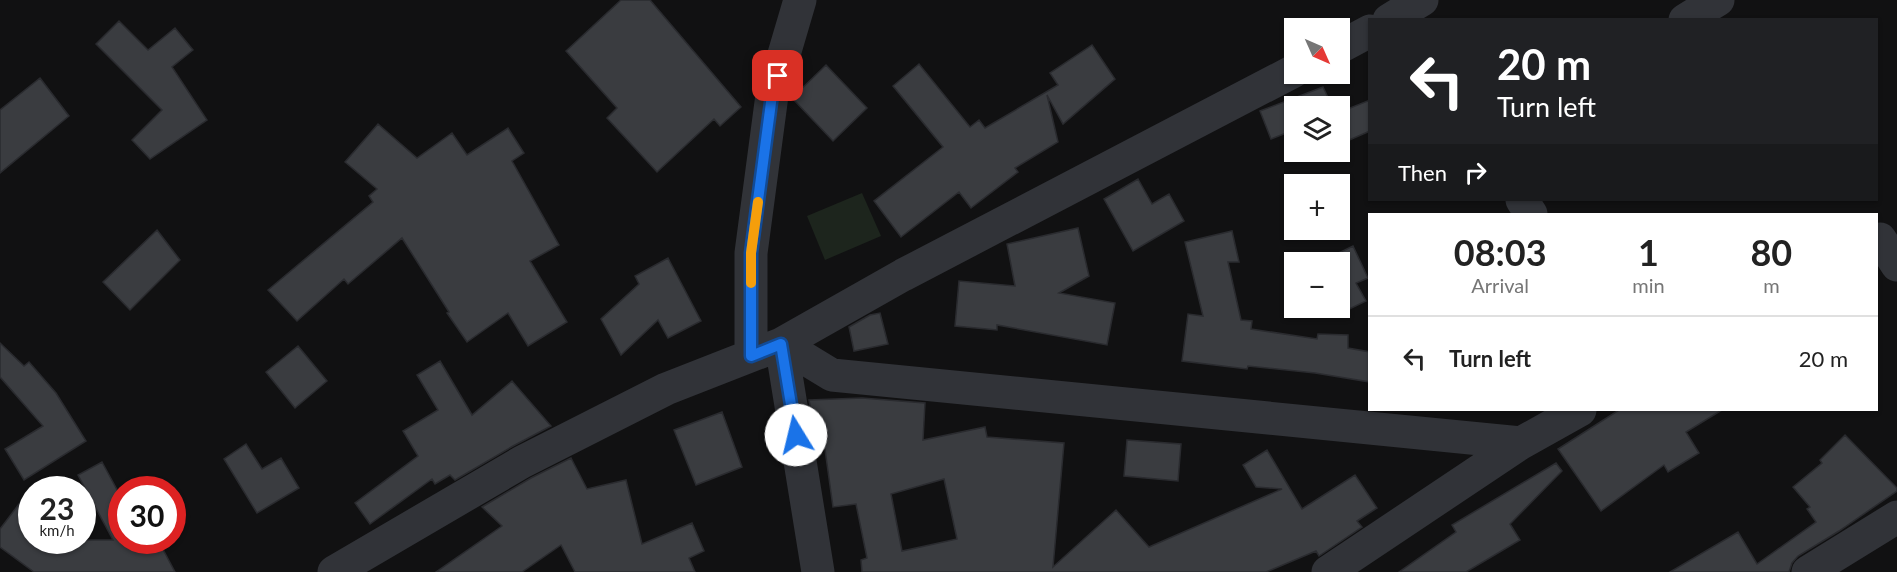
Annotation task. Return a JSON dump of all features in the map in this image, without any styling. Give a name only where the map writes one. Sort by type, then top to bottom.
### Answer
[{"type":"street","points":[[751,356],[751,253],[772,95],[800,0]]},
{"type":"street","points":[[1392,18],[1422,0]]},
{"type":"street","points":[[1688,18],[1718,0]]},
{"type":"street","points":[[1350,42],[1368,32]]},
{"type":"street","points":[[334,572],[522,462],[666,389],[781,344],[903,275],[1284,75]]},
{"type":"street","points":[[781,344],[832,375],[1521,443]]},
{"type":"street","points":[[781,344],[818,572]]},
{"type":"street","points":[[1328,572],[1521,443],[1578,411]]},
{"type":"street","points":[[1808,572],[1897,517]]},
{"type":"shaded area","points":[[862,193],[881,236],[825,260],[807,216]]},
{"type":"building","points":[[621,0],[650,0],[741,107],[720,126],[714,119],[657,172],[607,118],[617,108],[566,51]]},
{"type":"building","points":[[119,21],[148,50],[175,28],[193,50],[172,67],[207,120],[150,159],[132,140],[162,110],[96,44]]},
{"type":"building","points":[[1092,45],[1115,79],[1063,124],[1047,95],[1058,142],[1015,168],[1018,172],[971,208],[959,192],[901,237],[874,201],[943,147],[893,86],[919,64],[970,127],[979,120],[985,128],[1058,85],[1050,73]]},
{"type":"building","points":[[826,65],[867,108],[833,141],[792,98]]},
{"type":"building","points":[[40,78],[69,116],[0,173],[0,110]]},
{"type":"building","points":[[1323,87],[1327,96],[1299,96]]},
{"type":"building","points":[[1368,101],[1368,132],[1350,140],[1350,108]]},
{"type":"building","points":[[1284,102],[1284,134],[1271,139],[1260,111]]},
{"type":"building","points":[[378,124],[417,158],[452,133],[467,155],[508,128],[524,153],[512,161],[559,245],[530,261],[567,322],[528,346],[508,313],[467,342],[402,238],[348,284],[344,279],[297,321],[268,290],[373,202],[369,196],[377,189],[345,162]]},
{"type":"building","points":[[1138,179],[1152,204],[1169,194],[1184,221],[1133,251],[1104,199]]},
{"type":"building","points":[[1078,228],[1089,276],[1059,293],[1115,303],[1107,345],[997,325],[997,330],[955,326],[959,281],[1015,286],[1007,244]]},
{"type":"building","points":[[157,230],[180,260],[130,310],[103,282]]},
{"type":"building","points":[[1232,231],[1239,262],[1228,262],[1241,320],[1252,321],[1251,329],[1317,339],[1318,334],[1348,335],[1348,348],[1368,352],[1368,382],[1315,373],[1248,366],[1247,369],[1182,361],[1188,314],[1203,316],[1185,242]]},
{"type":"building","points":[[1353,246],[1368,278],[1356,283],[1366,301],[1350,309],[1350,252],[1341,252]]},
{"type":"building","points":[[668,258],[701,321],[668,338],[658,320],[621,355],[601,319],[639,284],[635,276]]},
{"type":"building","points":[[880,313],[888,344],[854,351],[849,327],[870,315]]},
{"type":"building","points":[[0,343],[24,366],[29,362],[56,393],[86,441],[30,476],[22,476],[5,449],[43,426],[0,377]]},
{"type":"building","points":[[298,346],[327,381],[295,408],[266,372]]},
{"type":"building","points":[[440,361],[472,415],[512,381],[551,426],[455,480],[450,475],[435,484],[432,479],[370,524],[355,503],[418,456],[403,431],[438,410],[417,375]]},
{"type":"building","points":[[862,398],[925,403],[923,440],[985,427],[987,437],[1064,443],[1053,567],[1116,510],[1149,547],[1282,489],[1256,487],[1243,465],[1267,450],[1302,509],[1355,475],[1377,508],[1357,521],[1362,527],[1319,556],[1316,551],[1266,572],[862,572],[861,560],[867,558],[856,504],[833,507],[822,428],[814,427],[809,400]],"holes":[[[944,479],[957,539],[902,551],[891,494]]]},
{"type":"building","points":[[1617,411],[1720,411],[1686,432],[1699,453],[1668,472],[1664,465],[1601,511],[1558,449]]},
{"type":"building","points":[[722,412],[742,467],[696,485],[674,430]]},
{"type":"building","points":[[1845,435],[1897,488],[1897,491],[1798,556],[1789,572],[1670,572],[1738,532],[1757,564],[1816,522],[1807,509],[1810,507],[1793,487],[1822,463],[1820,460]]},
{"type":"building","points":[[1127,440],[1181,444],[1178,481],[1124,476]]},
{"type":"building","points":[[246,444],[262,469],[281,458],[299,488],[257,513],[224,459]]},
{"type":"building","points":[[571,458],[587,489],[626,480],[642,544],[692,523],[704,551],[689,558],[695,572],[575,572],[561,545],[522,572],[436,572],[502,526],[482,507]]},
{"type":"building","points":[[102,462],[110,476],[108,531],[96,508],[96,476],[78,475]]},
{"type":"building","points":[[1556,463],[1562,471],[1510,524],[1520,540],[1466,572],[1399,572],[1456,532],[1452,525]]},
{"type":"building","points":[[18,505],[18,554],[96,554],[96,540],[108,540],[108,554],[165,554],[175,572],[34,572],[0,547],[0,529]]},
{"type":"slow traffic","points":[[751,283],[751,253],[758,202]]},
{"type":"route","points":[[778,76],[772,95],[751,253],[751,356],[781,344],[796,435]]}]
